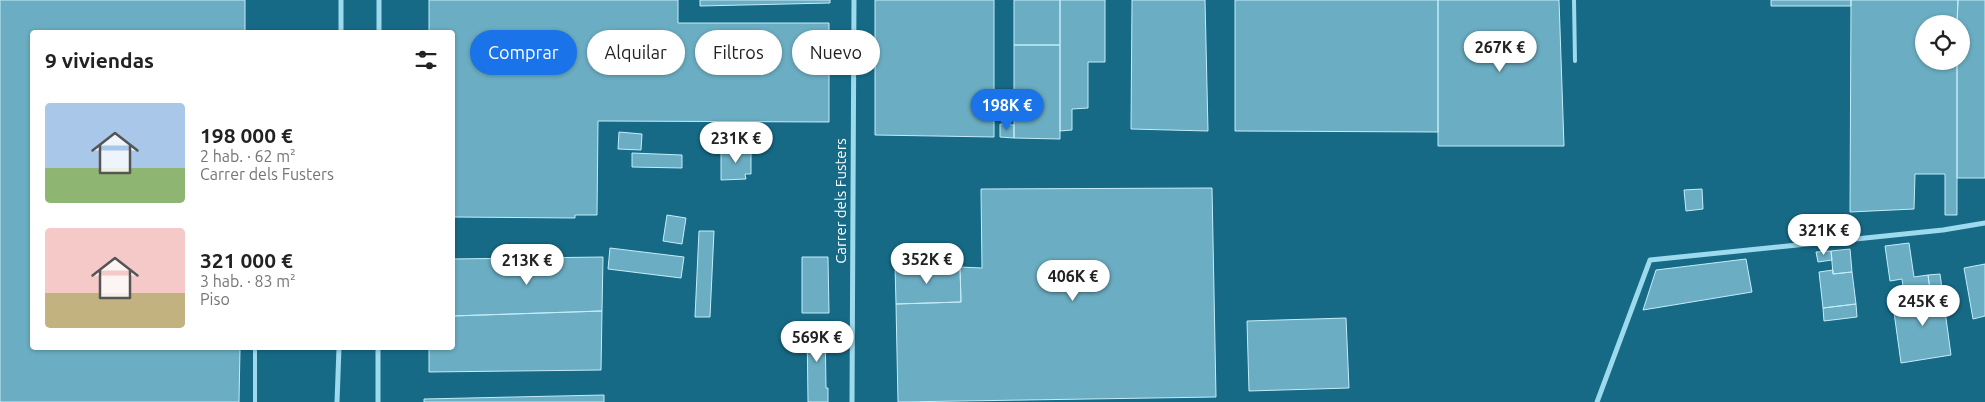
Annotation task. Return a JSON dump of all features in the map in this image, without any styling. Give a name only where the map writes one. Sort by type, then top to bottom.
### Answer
[{"type":"street","points":[[341,0],[341,30]]},
{"type":"street","points":[[379,0],[379,30]]},
{"type":"street","name":"Carrer dels Fusters","points":[[852,402],[854,0]]},
{"type":"street","points":[[1597,402],[1650,260],[1985,224]]},
{"type":"street","points":[[337,402],[339,350]]},
{"type":"street","points":[[378,350],[378,402]]},
{"type":"lane","points":[[1574,0],[1575,61]]},
{"type":"lane","points":[[255,350],[255,402]]},
{"type":"building","points":[[0,0],[245,0],[245,30],[30,30],[30,350],[240,350],[239,402],[0,402]]},
{"type":"building","points":[[429,0],[678,0],[678,23],[829,23],[829,30],[792,30],[792,75],[829,75],[829,122],[598,121],[597,215],[575,215],[575,218],[455,217],[455,30],[429,30]]},
{"type":"building","points":[[700,0],[830,0],[830,3],[700,6]]},
{"type":"building","points":[[875,0],[994,0],[994,137],[875,135],[875,75],[880,75],[880,30],[875,30]]},
{"type":"building","points":[[1014,0],[1060,0],[1060,45],[1014,45]]},
{"type":"building","points":[[1060,0],[1105,0],[1105,62],[1088,62],[1088,108],[1072,109],[1072,130],[1060,131]]},
{"type":"building","points":[[1132,0],[1205,0],[1208,131],[1131,129]]},
{"type":"building","points":[[1235,0],[1438,0],[1438,132],[1235,131]]},
{"type":"building","points":[[1438,0],[1559,0],[1564,146],[1438,146]]},
{"type":"building","points":[[1771,0],[1851,0],[1851,6],[1771,6]]},
{"type":"building","points":[[1851,0],[1958,0],[1957,15],[1915,15],[1915,70],[1957,70],[1957,215],[1945,215],[1945,174],[1915,174],[1914,209],[1850,212]]},
{"type":"building","points":[[1958,0],[1985,0],[1985,178],[1957,178],[1957,70],[1970,70],[1970,15],[1957,15]]},
{"type":"building","points":[[1014,45],[1060,45],[1060,139],[1014,138]]},
{"type":"building","points":[[1000,124],[1014,125],[1014,138],[1000,137]]},
{"type":"building","points":[[619,132],[642,134],[641,150],[618,149]]},
{"type":"building","points":[[721,149],[751,149],[751,174],[745,174],[746,179],[721,180]]},
{"type":"building","points":[[632,153],[682,155],[682,168],[632,167]]},
{"type":"building","points":[[1212,188],[1216,397],[898,402],[896,304],[961,302],[960,267],[982,268],[981,189]]},
{"type":"building","points":[[1702,189],[1703,209],[1686,211],[1684,190]]},
{"type":"building","points":[[667,215],[686,218],[682,244],[663,241]]},
{"type":"building","points":[[699,231],[714,231],[710,317],[695,317]]},
{"type":"building","points":[[1909,243],[1914,277],[1928,275],[1932,304],[1906,308],[1902,279],[1890,281],[1885,246]]},
{"type":"building","points":[[610,248],[684,257],[681,278],[608,269]]},
{"type":"building","points":[[1850,249],[1852,272],[1833,274],[1831,251]]},
{"type":"building","points":[[1831,251],[1832,260],[1818,262],[1816,252]]},
{"type":"building","points":[[603,257],[602,311],[455,316],[455,259]]},
{"type":"building","points":[[802,257],[828,257],[829,313],[802,313]]},
{"type":"building","points":[[1746,259],[1752,292],[1643,310],[1656,270]]},
{"type":"building","points":[[1985,264],[1985,316],[1973,319],[1964,268]]},
{"type":"building","points":[[895,265],[960,267],[961,302],[896,304]]},
{"type":"building","points":[[1833,270],[1833,274],[1852,272],[1856,304],[1823,308],[1819,272]]},
{"type":"building","points":[[1940,274],[1951,355],[1901,363],[1893,305],[1905,303],[1906,308],[1932,304],[1928,275]]},
{"type":"building","points":[[1856,304],[1857,317],[1824,321],[1823,308]]},
{"type":"building","points":[[602,311],[601,370],[429,372],[429,350],[455,350],[455,316]]},
{"type":"building","points":[[1346,318],[1349,388],[1249,391],[1247,321]]},
{"type":"building","points":[[807,323],[825,323],[828,402],[808,402]]},
{"type":"building","points":[[604,395],[604,402],[424,402],[424,399]]}]
